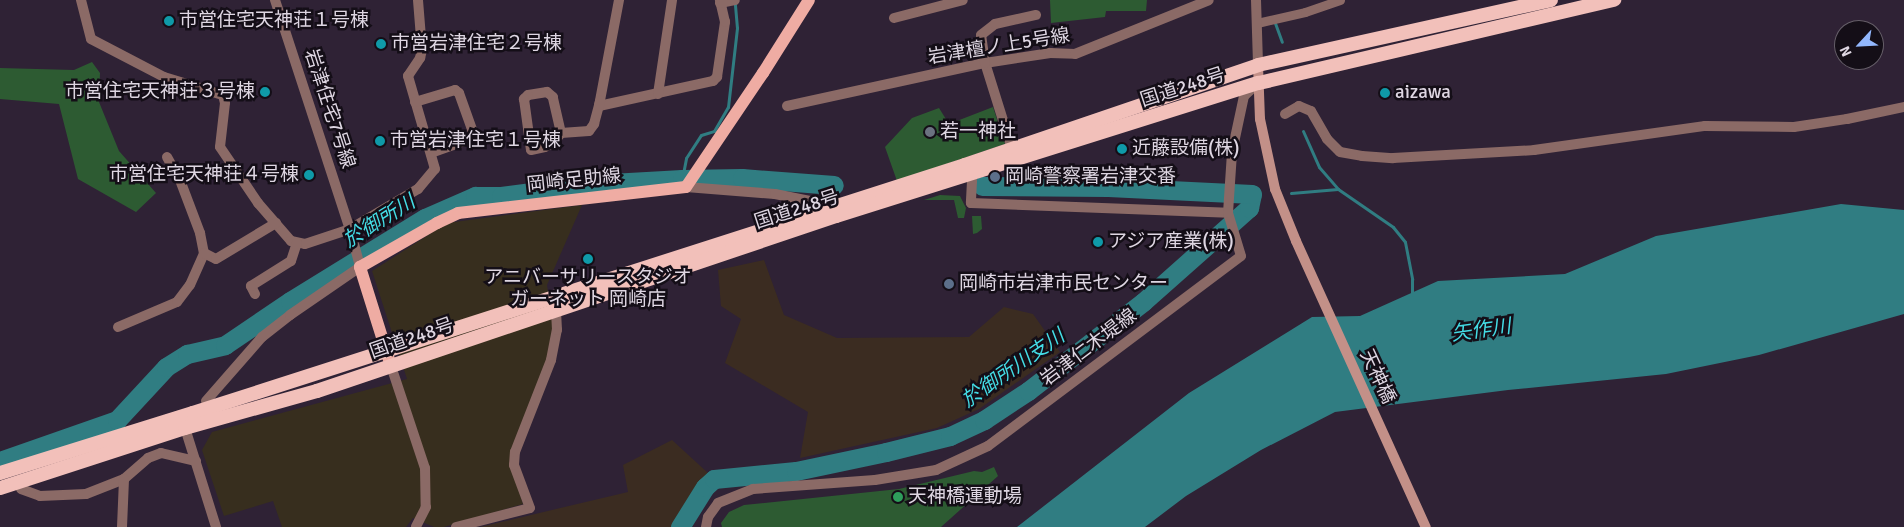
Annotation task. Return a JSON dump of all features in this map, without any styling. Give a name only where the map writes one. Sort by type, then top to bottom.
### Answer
[{"type":"highway","name":"国道248号","points":[[0,488],[185,428],[317,391],[836,216],[967,170],[1012,149],[1258,65],[1551,0]]},
{"type":"highway","name":"国道248号","points":[[0,472],[385,352],[835,206],[967,170],[1259,83],[1614,0]]},
{"type":"main road","points":[[687,186],[763,74],[809,0]]},
{"type":"main road","name":"天神橋","points":[[1258,65],[1260,119],[1275,189],[1296,241],[1426,527]]},
{"type":"main road","name":"岡崎足助線","points":[[360,267],[458,213],[687,186]]},
{"type":"main road","points":[[360,267],[390,366]]},
{"type":"street","points":[[81,0],[91,39],[164,77],[223,95],[225,103],[220,147],[258,203],[276,224],[291,241],[305,244],[350,229],[418,189],[435,169],[432,153],[408,76],[420,58],[422,50],[418,0]]},
{"type":"street","name":"岩津住宅7号線","points":[[275,0],[350,229],[360,267]]},
{"type":"street","points":[[619,0],[599,106],[713,81],[717,78],[726,22],[720,1],[735,0]]},
{"type":"street","points":[[658,94],[672,0]]},
{"type":"street","points":[[894,18],[963,0]]},
{"type":"street","name":"岩津檀ノ上5号線","points":[[787,106],[985,63],[1050,53],[1075,54],[1210,0]]},
{"type":"street","points":[[1256,0],[1258,65]]},
{"type":"street","points":[[1257,23],[1305,12],[1340,0]]},
{"type":"street","points":[[1012,149],[985,63],[981,35],[996,24],[1036,14]]},
{"type":"street","points":[[967,170],[972,181],[971,203],[1228,208],[1232,152],[1244,96],[1259,83]]},
{"type":"street","points":[[415,102],[455,90],[459,94],[473,132],[470,138],[432,153]]},
{"type":"street","points":[[561,133],[553,97],[547,92],[528,95],[524,99],[532,150],[545,148],[554,142],[561,133],[589,131],[594,124],[600,100]]},
{"type":"street","points":[[1285,114],[1300,106],[1311,111],[1327,139],[1340,152],[1393,158],[1534,150],[1705,126],[1794,126],[1847,119],[1904,107]]},
{"type":"street","points":[[118,327],[177,302],[190,286],[204,252],[200,233],[180,180],[167,157]]},
{"type":"street","points":[[687,186],[774,194],[835,206]]},
{"type":"street","name":"岩津仁木堤線","points":[[706,527],[708,517],[718,503],[753,489],[875,480],[936,470],[988,446],[1241,256],[1228,208]]},
{"type":"street","points":[[204,252],[216,259],[276,224]]},
{"type":"street","points":[[255,294],[251,286],[291,261],[297,242]]},
{"type":"street","points":[[206,402],[262,337],[290,314],[360,267]]},
{"type":"street","points":[[456,527],[530,508],[514,466],[515,452],[551,360],[557,330],[556,309]]},
{"type":"street","points":[[390,366],[425,468],[426,507],[420,526]]},
{"type":"street","points":[[185,428],[216,527]]},
{"type":"street","points":[[21,488],[40,496],[64,497],[86,494],[124,479],[148,458],[161,453],[196,461]]},
{"type":"street","points":[[122,527],[124,479]]},
{"type":"shaded area","points":[[1050,0],[1147,0],[1146,11],[1106,11],[1105,17],[1051,23]]},
{"type":"shaded area","points":[[92,62],[100,73],[99,102],[119,151],[156,193],[136,212],[78,179],[59,104],[0,99],[0,68],[74,70]]},
{"type":"shaded area","points":[[993,107],[1005,144],[897,181],[885,147],[912,118],[939,108],[949,124]]},
{"type":"shaded area","points":[[940,195],[960,196],[966,208],[964,218],[958,218],[954,200],[924,200]]},
{"type":"shaded area","points":[[582,205],[547,285],[554,331],[549,359],[524,425],[510,453],[511,466],[523,504],[444,527],[434,527],[413,518],[406,527],[282,527],[273,501],[224,516],[202,450],[212,432],[407,379],[372,271],[447,223]]},
{"type":"shaded area","points":[[972,216],[981,216],[982,229],[973,234]]},
{"type":"shaded area","points":[[764,260],[784,315],[837,338],[969,337],[1004,307],[1033,314],[1060,352],[979,409],[937,428],[800,458],[808,412],[725,363],[741,319],[721,306],[718,270]]},
{"type":"shaded area","points":[[672,440],[708,473],[687,527],[480,527],[628,492],[623,465]]},
{"type":"shaded area","name":"天神橋運動場","points":[[994,467],[998,476],[941,527],[722,527],[721,523],[729,512],[744,505],[899,489],[974,471],[982,472]]},
{"type":"water","name":"矢作川","points":[[1841,204],[1904,210],[1904,314],[1759,355],[1666,374],[1508,390],[1335,412],[1261,450],[1186,496],[1145,527],[1017,527],[1189,393],[1312,317],[1360,316],[1438,281],[1565,274],[1656,236]]},
{"type":"waterway","points":[[682,179],[686,158],[701,135],[714,131],[728,107],[737,28],[735,3]]},
{"type":"waterway","points":[[1275,23],[1282,42]]},
{"type":"waterway","points":[[1303,131],[1319,167],[1338,189]]},
{"type":"waterway","name":"於御所川","points":[[0,461],[117,420],[166,367],[187,354],[225,345],[290,301],[425,218],[475,196],[501,196],[593,184],[682,179],[742,178],[834,185]]},
{"type":"waterway","name":"於御所川支川","points":[[680,527],[705,487],[714,479],[796,471],[886,452],[950,436],[984,420],[1028,391],[1143,302],[1249,208],[1252,194],[1108,187],[982,186]]},
{"type":"waterway","points":[[1291,193],[1338,189],[1393,227],[1405,242],[1412,279],[1412,295]]},
{"type":"waterway","points":[[1252,194],[1260,194]]},
{"type":"place","name":"市営住宅天神荘１号棟","points":[[169,21]]},
{"type":"place","name":"市営岩津住宅２号棟","points":[[381,44]]},
{"type":"place","name":"市営住宅天神荘３号棟","points":[[265,92]]},
{"type":"place","name":"aizawa","points":[[1385,93]]},
{"type":"place","name":"若一神社","points":[[930,132]]},
{"type":"place","name":"市営岩津住宅１号棟","points":[[380,141]]},
{"type":"place","name":"近藤設備(株)","points":[[1122,149]]},
{"type":"place","name":"市営住宅天神荘４号棟","points":[[309,175]]},
{"type":"place","name":"岡崎警察署岩津交番","points":[[995,177]]},
{"type":"place","name":"アジア産業(株)","points":[[1098,242]]},
{"type":"place","name":"アニバーサリースタジオ ガーネット 岡崎店","points":[[588,259]]},
{"type":"place","name":"岡崎市岩津市民センター","points":[[949,284]]},
{"type":"place","name":"天神橋運動場","points":[[898,497]]}]
